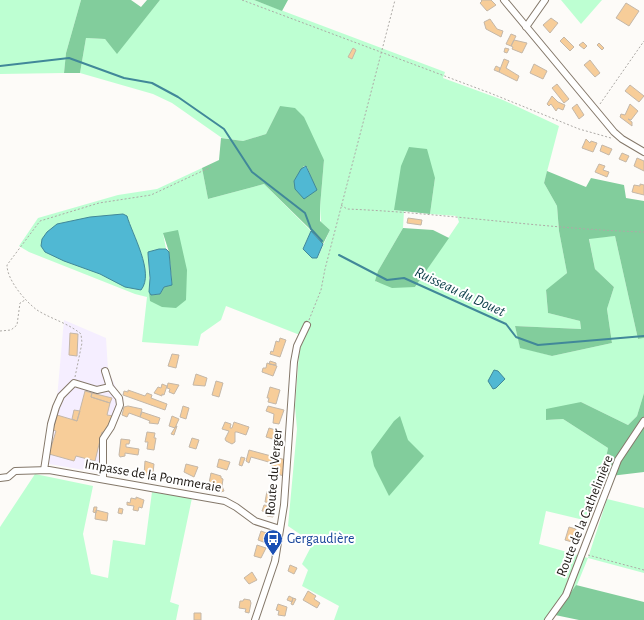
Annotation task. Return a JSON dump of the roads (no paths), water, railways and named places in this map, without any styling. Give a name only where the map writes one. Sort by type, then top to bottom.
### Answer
[{"type":"street","points":[[504,0],[595,110],[622,139],[644,152]]},
{"type":"street","points":[[526,27],[545,0]]},
{"type":"street","name":"Route du Verger","points":[[255,620],[275,561],[289,449],[294,362],[297,346],[307,324]]},
{"type":"street","points":[[103,479],[103,439],[111,427],[120,405],[119,398],[110,387],[105,371]]},
{"type":"street","points":[[44,470],[51,424],[56,407],[62,396],[74,383],[97,390],[110,387]]},
{"type":"street","name":"Route de la Cathelinière","points":[[548,620],[566,594],[618,460],[644,421]]},
{"type":"street","name":"Impasse de la Pommeraie","points":[[0,478],[8,477],[15,471],[61,471],[225,501],[255,521],[280,530]]},
{"type":"water","points":[[306,166],[317,190],[304,199],[295,189],[294,181],[301,169]]},
{"type":"water","points":[[123,214],[127,216],[144,264],[145,283],[141,290],[125,287],[100,274],[64,261],[45,252],[41,246],[42,239],[47,232],[57,224],[90,217]]},
{"type":"water","points":[[311,231],[323,244],[317,258],[312,258],[303,249]]},
{"type":"water","points":[[166,249],[169,252],[172,285],[164,287],[160,294],[151,295],[149,292],[150,278],[148,252]]},
{"type":"water","points":[[494,370],[498,371],[505,379],[493,389],[488,381]]},
{"type":"waterway","name":"Ruisseau du Douet","points":[[0,66],[69,58],[124,78],[152,83],[178,97],[224,129],[252,172],[305,213],[311,229],[322,241]]},
{"type":"waterway","name":"Ruisseau du Douet","points":[[339,255],[387,280],[404,278],[506,324],[516,337],[538,345],[644,336]]},
{"type":"place","name":"Gergaudière","points":[[273,556]]}]
